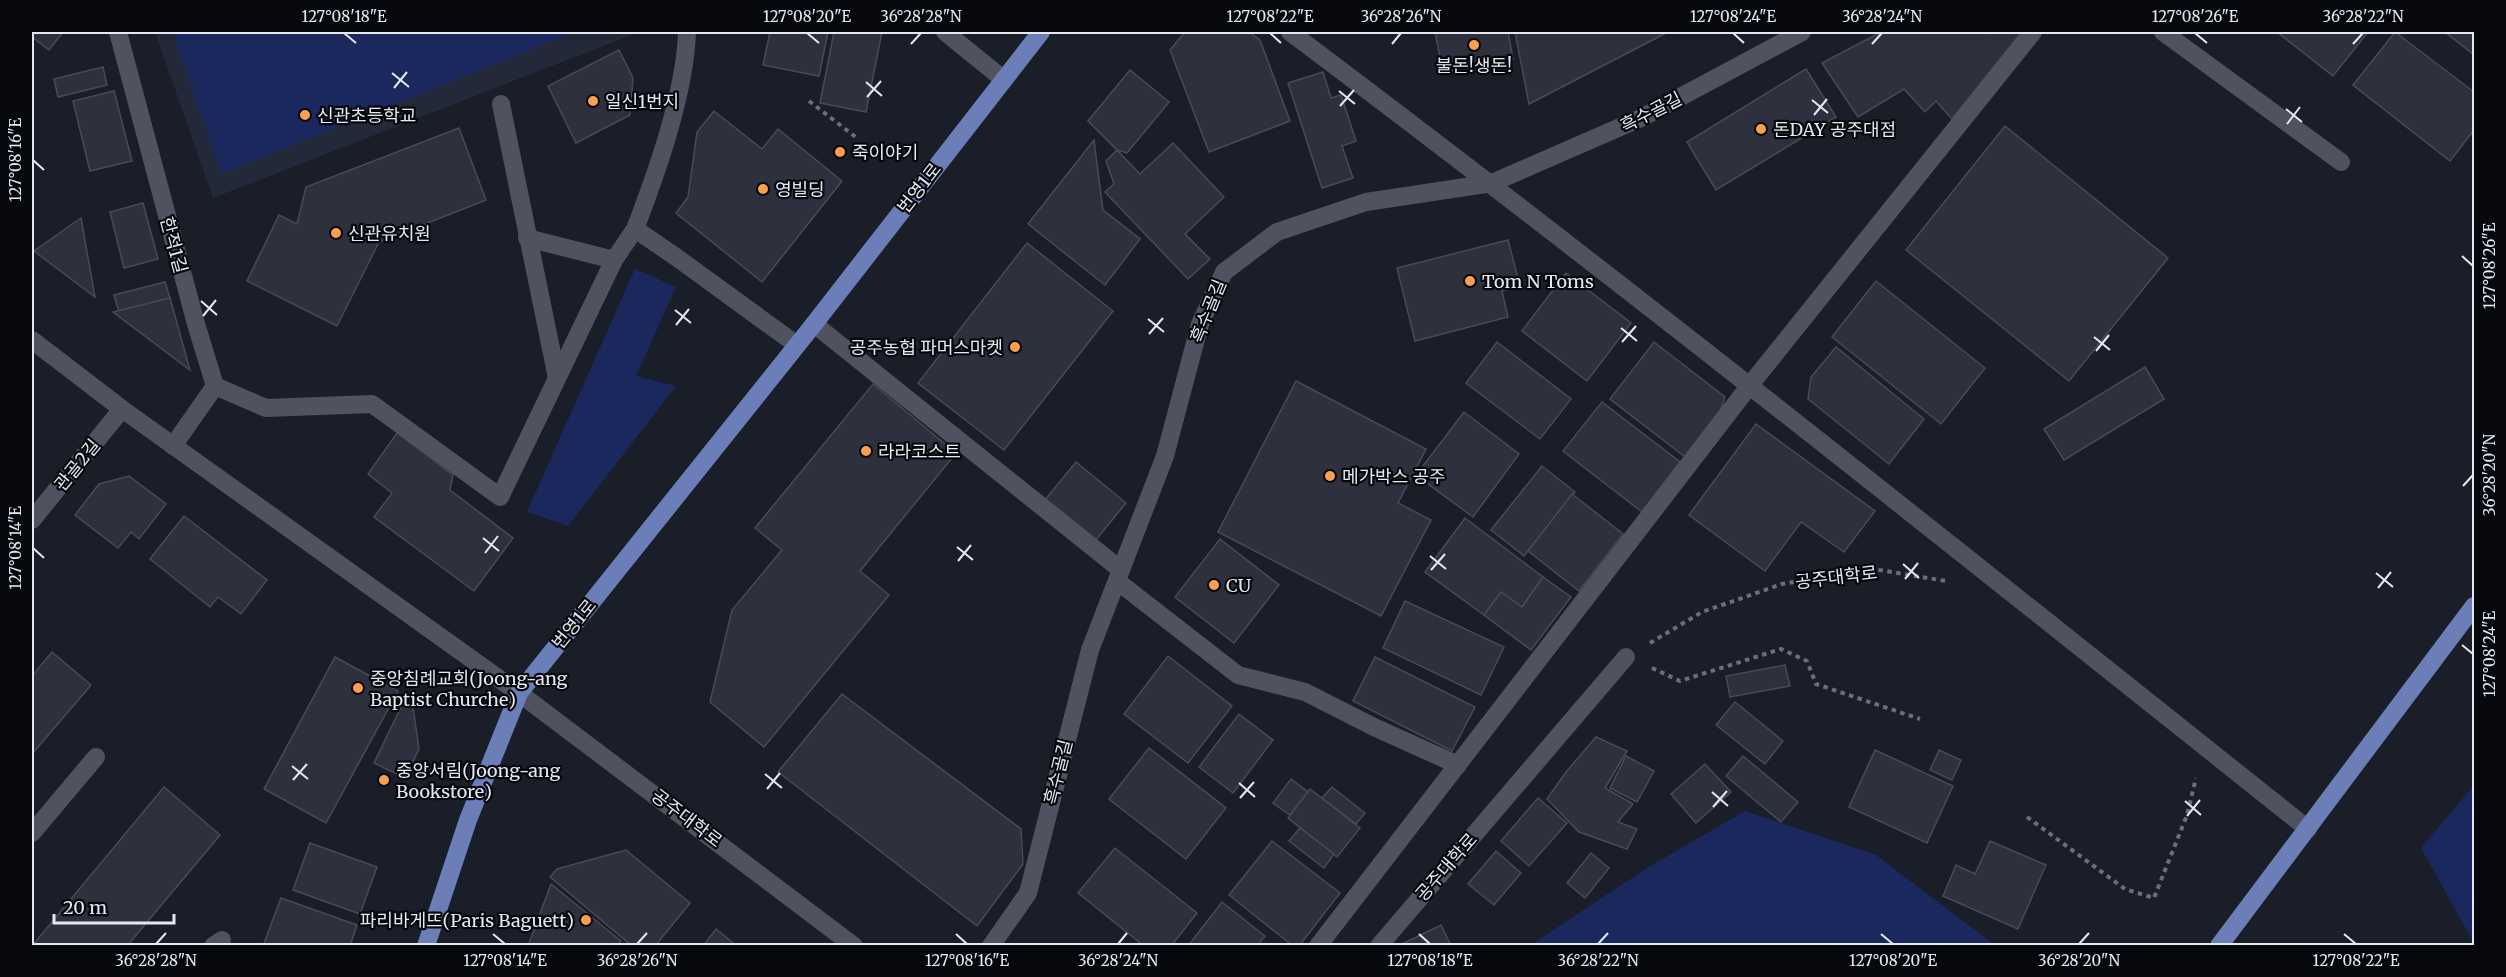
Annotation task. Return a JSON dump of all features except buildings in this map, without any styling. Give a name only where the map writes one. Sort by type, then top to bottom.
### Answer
[{"type":"main road","name":"번영1로","points":[[426,945],[468,820],[519,693],[814,324],[1041,32]]},
{"type":"main road","points":[[2219,945],[2475,606]]},
{"type":"street","name":"한적1길","points":[[118,32],[196,324],[215,386]]},
{"type":"street","points":[[173,446],[215,386],[266,408],[372,404],[500,497],[614,260],[634,229],[652,184],[677,98],[687,32]]},
{"type":"street","points":[[945,32],[1003,79]]},
{"type":"street","points":[[1290,32],[1492,183],[2308,829]]},
{"type":"street","name":"흑수골길","points":[[991,945],[1028,893],[1090,650],[1165,456],[1200,324],[1224,272],[1277,232],[1366,202],[1492,183],[1641,118],[1802,32]]},
{"type":"street","points":[[1318,945],[1750,385],[2033,32]]},
{"type":"street","points":[[2163,32],[2341,162]]},
{"type":"street","points":[[501,104],[557,378]]},
{"type":"street","points":[[634,229],[676,256],[797,345]]},
{"type":"street","points":[[527,238],[614,260]]},
{"type":"street","points":[[814,324],[1238,675],[1305,692],[1458,765]]},
{"type":"street","points":[[32,340],[173,446],[519,693]]},
{"type":"street","name":"관골2길","points":[[32,520],[122,409]]},
{"type":"street","name":"공주대학로","points":[[1379,945],[1626,657]]},
{"type":"street","name":"공주대학로","points":[[519,693],[854,945]]},
{"type":"street","points":[[32,834],[96,757]]},
{"type":"path","points":[[809,101],[857,138]]},
{"type":"path","name":"공주대학로","points":[[1626,657],[1702,612],[1782,584],[1873,569],[1948,581]]},
{"type":"path","points":[[1626,657],[1680,681],[1781,649],[1807,660],[1816,684],[1920,719]]},
{"type":"path","points":[[2027,817],[2125,889],[2154,898],[2187,815],[2197,771]]},
{"type":"shaded area","name":"신관초등학교","points":[[155,32],[639,32],[213,198]]},
{"type":"shaded area","name":"신관초등학교","points":[[173,32],[575,32],[221,174]]},
{"type":"shaded area","points":[[635,269],[676,287],[636,376],[676,386],[568,526],[527,512]]},
{"type":"shaded area","points":[[2474,785],[2474,943],[2421,848]]},
{"type":"shaded area","points":[[1745,811],[1876,855],[1995,945],[1531,945],[1647,868]]},
{"type":"place","name":"불돈!생돈!","points":[[1474,45]]},
{"type":"place","name":"일신1번지","points":[[593,101]]},
{"type":"place","name":"신관초등학교","points":[[305,115]]},
{"type":"place","name":"돈DAY 공주대점","points":[[1761,129]]},
{"type":"place","name":"죽이야기","points":[[840,152]]},
{"type":"place","name":"영빌딩","points":[[763,189]]},
{"type":"place","name":"신관유치원","points":[[336,233]]},
{"type":"place","name":"Tom N Toms","points":[[1470,281]]},
{"type":"place","name":"공주농협 파머스마켓","points":[[1015,347]]},
{"type":"place","name":"라라코스트","points":[[866,451]]},
{"type":"place","name":"메가박스 공주","points":[[1330,476]]},
{"type":"place","name":"CU","points":[[1214,585]]},
{"type":"place","name":"중앙침례교회(Joong-ang Baptist Churche)","points":[[358,688]]},
{"type":"place","name":"중앙서림(Joong-ang Bookstore)","points":[[384,780]]},
{"type":"place","name":"파리바게뜨(Paris Baguett)","points":[[586,920]]}]
